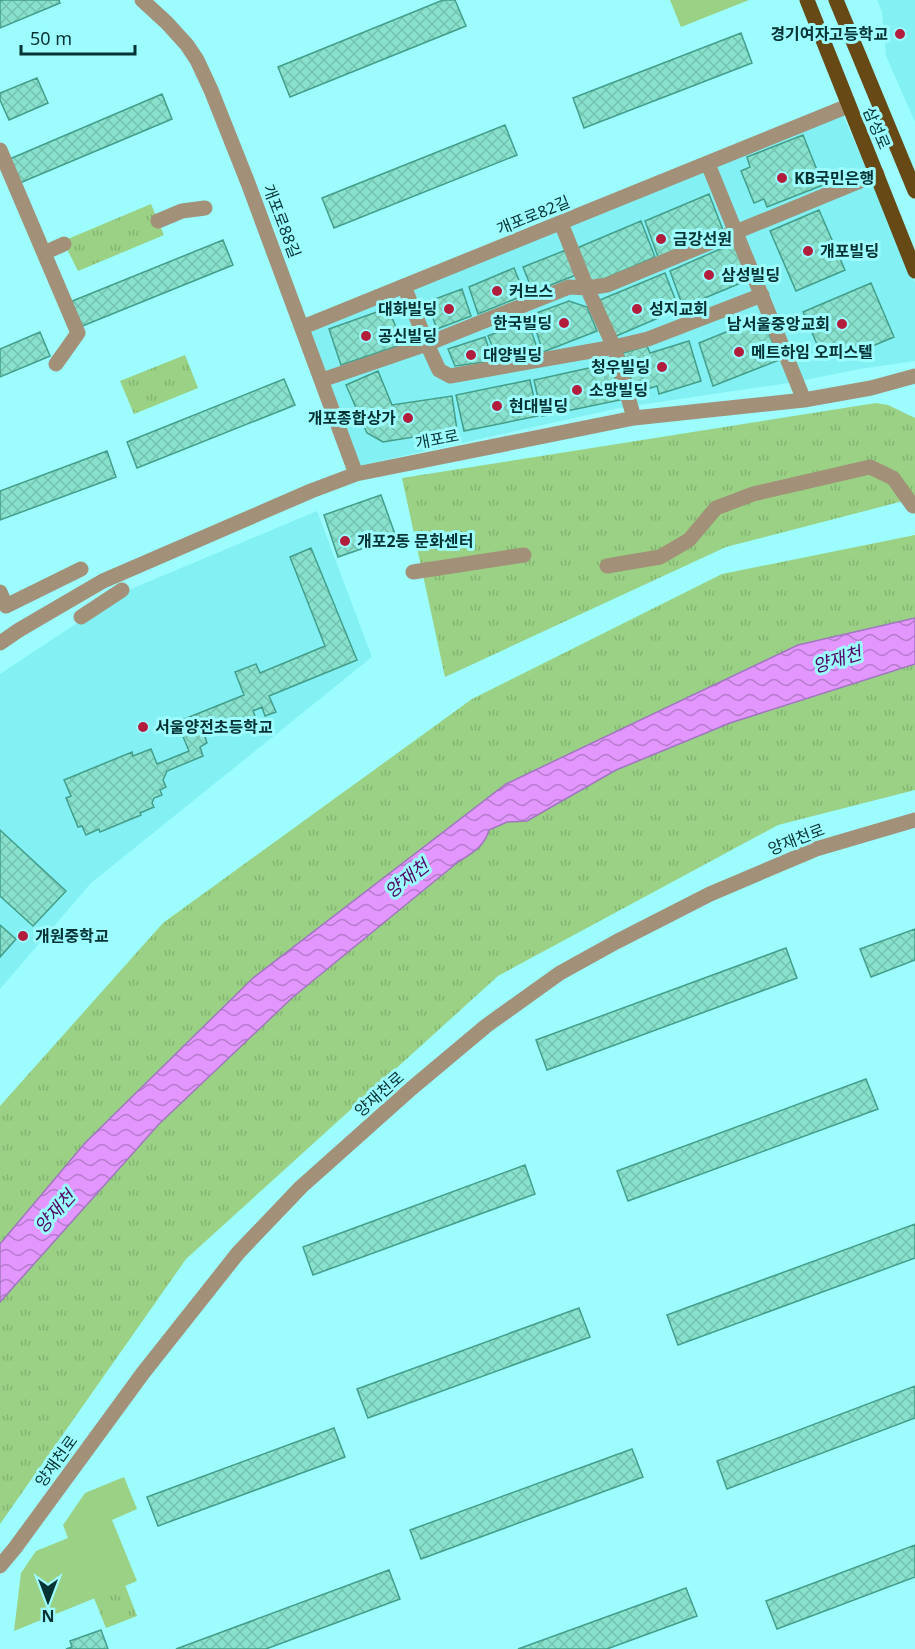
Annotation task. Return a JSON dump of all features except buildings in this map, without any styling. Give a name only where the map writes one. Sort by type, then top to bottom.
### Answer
[{"type":"main road","name":"삼성로","points":[[807,0],[915,271]]},
{"type":"main road","name":"삼성로","points":[[836,0],[915,191]]},
{"type":"street","name":"개포로88길","points":[[142,0],[187,45],[211,90],[303,327],[356,474]]},
{"type":"street","name":"개포로82길","points":[[303,327],[848,106]]},
{"type":"street","points":[[0,150],[78,333],[56,364]]},
{"type":"street","points":[[708,164],[804,400]]},
{"type":"street","points":[[322,380],[427,344],[569,287],[587,288],[606,285],[877,174]]},
{"type":"street","points":[[158,221],[182,211],[205,208]]},
{"type":"street","points":[[561,223],[614,348],[634,418]]},
{"type":"street","points":[[44,253],[64,244]]},
{"type":"street","points":[[404,286],[439,370],[450,376],[614,348],[648,339],[762,295]]},
{"type":"street","name":"개포로","points":[[0,643],[103,581],[356,474],[634,418],[804,400],[871,388],[915,376]]},
{"type":"street","points":[[607,566],[660,557],[689,540],[716,508],[753,494],[870,467],[893,478],[912,506]]},
{"type":"street","points":[[413,572],[524,555]]},
{"type":"street","points":[[0,592],[6,606],[81,569]]},
{"type":"street","points":[[81,617],[122,590]]},
{"type":"street","name":"양재천로","points":[[0,1566],[142,1373],[238,1253],[301,1187],[412,1088],[486,1026],[560,973],[710,894],[816,849],[915,820]]},
{"type":"shaded area","name":"경기여자고등학교","points":[[877,0],[915,0],[915,122],[886,56],[882,12]]},
{"type":"shaded area","points":[[843,115],[915,283],[915,361],[795,382],[619,408],[358,466],[307,327]]},
{"type":"shaded area","name":"서울양전초등학교","points":[[317,511],[372,657],[91,883],[0,989],[0,674],[124,592]]},
{"type":"green space","points":[[670,0],[749,0],[681,27]]},
{"type":"green space","points":[[151,204],[164,235],[78,271],[63,241]]},
{"type":"green space","points":[[185,355],[198,388],[134,414],[120,381]]},
{"type":"green space","points":[[876,403],[888,405],[915,418],[915,498],[726,547],[445,677],[402,478]]},
{"type":"green space","points":[[915,535],[915,790],[778,825],[498,976],[186,1259],[0,1524],[0,1106],[163,923],[472,699],[722,574]]},
{"type":"green space","points":[[124,1477],[137,1509],[112,1520],[137,1581],[14,1631],[21,1573],[36,1551],[68,1538],[63,1525],[85,1493]]},
{"type":"green space","points":[[125,1585],[137,1616],[106,1628],[94,1598]]},
{"type":"water","name":"양재천","points":[[915,618],[915,664],[730,723],[616,770],[527,821],[507,822],[489,830],[477,849],[293,997],[159,1124],[0,1302],[0,1244],[85,1143],[253,978],[506,784],[798,645]]},
{"type":"place","name":"경기여자고등학교","points":[[900,34]]},
{"type":"place","name":"KB국민은행","points":[[782,178]]},
{"type":"place","name":"금강선원","points":[[661,239]]},
{"type":"place","name":"개포빌딩","points":[[808,251]]},
{"type":"place","name":"삼성빌딩","points":[[709,275]]},
{"type":"place","name":"커브스","points":[[497,291]]},
{"type":"place","name":"대화빌딩","points":[[449,309]]},
{"type":"place","name":"성지교회","points":[[637,309]]},
{"type":"place","name":"한국빌딩","points":[[564,323]]},
{"type":"place","name":"남서울중앙교회","points":[[842,324]]},
{"type":"place","name":"공신빌딩","points":[[366,336]]},
{"type":"place","name":"메트하임 오피스텔","points":[[739,352]]},
{"type":"place","name":"대양빌딩","points":[[471,355]]},
{"type":"place","name":"청우빌딩","points":[[662,367]]},
{"type":"place","name":"소망빌딩","points":[[577,390]]},
{"type":"place","name":"현대빌딩","points":[[497,406]]},
{"type":"place","name":"개포종합상가","points":[[408,418]]},
{"type":"place","name":"개포2동 문화센터","points":[[345,541]]},
{"type":"place","name":"서울양전초등학교","points":[[143,727]]},
{"type":"place","name":"개원중학교","points":[[23,936]]}]
